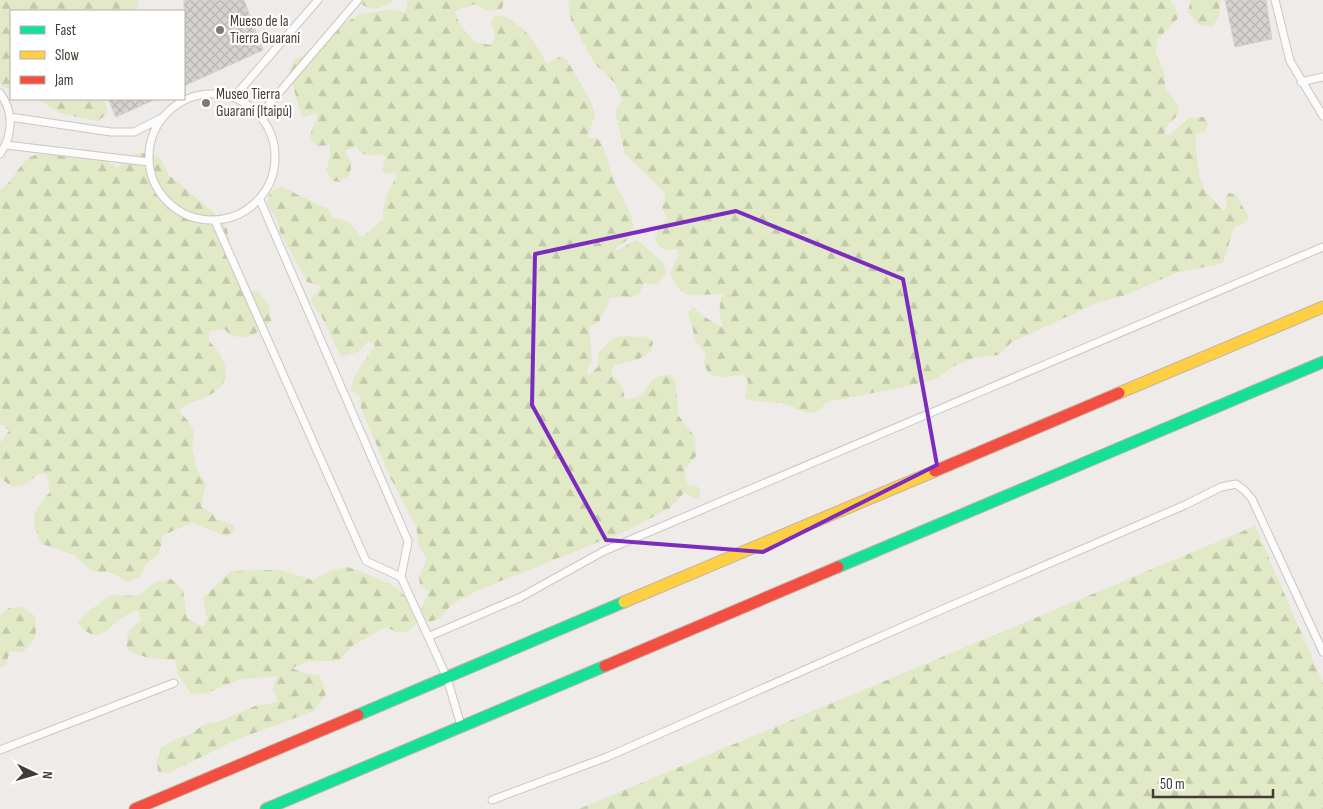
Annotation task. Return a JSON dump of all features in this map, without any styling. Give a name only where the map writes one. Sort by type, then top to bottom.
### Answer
[{"type":"highway","points":[[135,809],[1323,306]]},
{"type":"highway","points":[[266,809],[1323,362]]},
{"type":"lane","points":[[234,97],[318,0]]},
{"type":"lane","points":[[260,114],[358,0]]},
{"type":"lane","points":[[1275,0],[1290,61],[1323,116]]},
{"type":"lane","points":[[1302,82],[1323,77]]},
{"type":"lane","points":[[0,93],[5,100],[10,117],[10,131],[6,145],[0,154]]},
{"type":"lane","points":[[184,100],[176,104],[162,118],[151,139],[149,162],[153,181],[163,198],[178,210],[196,218],[215,221],[239,214],[260,200],[270,184],[275,166],[276,148],[270,130],[260,114],[248,104],[234,97],[215,93],[195,95],[185,100]]},
{"type":"lane","points":[[10,117],[111,132],[134,132],[162,118]]},
{"type":"lane","points":[[6,145],[149,162]]},
{"type":"lane","points":[[260,200],[408,541],[401,577],[430,636],[447,678],[462,727]]},
{"type":"lane","points":[[215,221],[366,561],[401,577]]},
{"type":"lane","points":[[430,636],[521,597],[604,551],[1323,247]]},
{"type":"lane","points":[[492,800],[607,757],[1222,488],[1236,484],[1252,499],[1323,652]]},
{"type":"lane","points":[[0,750],[174,683]]},
{"type":"highlighted area","points":[[736,211],[903,279],[937,465],[763,552],[606,540],[532,405],[535,254]]},
{"type":"green space","points":[[0,0],[139,1],[136,10],[10,10],[10,90],[0,85]]},
{"type":"green space","points":[[361,0],[395,0],[374,9],[360,3]]},
{"type":"green space","points":[[407,0],[504,0],[502,9],[489,11],[475,4],[455,11],[459,23],[474,42],[491,45],[495,36],[491,23],[494,17],[502,15],[517,24],[529,35],[547,64],[561,56],[567,60],[592,104],[595,115],[587,138],[598,138],[601,143],[615,184],[633,223],[631,236],[615,249],[619,250],[636,240],[663,263],[667,273],[657,285],[644,283],[639,294],[629,298],[621,296],[610,298],[599,322],[589,327],[592,361],[587,370],[588,376],[598,367],[598,353],[614,338],[622,336],[647,336],[653,342],[651,352],[637,360],[614,365],[611,373],[622,386],[625,399],[641,395],[654,379],[671,375],[676,383],[678,415],[695,437],[696,456],[684,470],[688,486],[696,485],[700,490],[700,496],[694,499],[685,492],[670,508],[628,530],[481,589],[452,604],[440,618],[430,622],[423,619],[421,609],[429,592],[420,585],[419,578],[426,559],[419,545],[416,526],[391,479],[361,408],[360,397],[351,389],[354,377],[375,345],[368,341],[360,351],[341,357],[321,315],[310,300],[322,286],[307,282],[280,232],[277,219],[267,205],[271,193],[281,187],[328,208],[333,218],[342,219],[349,223],[361,237],[383,220],[386,197],[397,177],[395,172],[386,174],[382,170],[386,157],[380,154],[366,155],[356,146],[345,151],[351,163],[350,174],[340,182],[333,181],[326,171],[330,156],[330,145],[316,146],[311,141],[311,134],[318,113],[302,117],[289,72],[293,61],[327,40],[341,26],[358,15],[391,9],[404,12],[407,8]]},
{"type":"green space","points":[[568,0],[1170,0],[1175,7],[1178,18],[1157,40],[1156,54],[1165,75],[1165,89],[1177,104],[1179,111],[1176,117],[1168,124],[1164,134],[1170,135],[1189,118],[1203,117],[1208,123],[1206,131],[1196,134],[1196,147],[1202,185],[1223,212],[1227,206],[1226,197],[1229,193],[1236,195],[1249,218],[1243,224],[1234,227],[1223,263],[1176,273],[1123,296],[1099,302],[1012,342],[998,355],[974,358],[952,367],[936,379],[827,402],[811,413],[783,404],[749,400],[745,398],[748,382],[744,375],[718,377],[708,373],[704,363],[706,353],[696,342],[688,312],[694,308],[723,328],[720,303],[723,294],[691,295],[680,290],[675,283],[670,273],[679,255],[677,249],[664,250],[657,243],[655,234],[667,218],[662,207],[666,194],[625,154],[615,112],[622,100],[615,83],[595,64],[571,20]]},
{"type":"green space","points":[[1191,0],[1220,0],[1219,16],[1212,27],[1199,25],[1188,12]]},
{"type":"green space","points":[[39,100],[105,100],[107,114],[98,121],[60,113]]},
{"type":"green space","points":[[89,149],[117,168],[127,158],[136,154],[141,153],[160,158],[169,175],[214,213],[227,229],[239,282],[248,290],[259,292],[269,305],[271,321],[254,334],[248,336],[236,336],[224,329],[209,332],[209,341],[216,348],[224,363],[225,378],[222,385],[216,391],[188,404],[179,411],[189,422],[194,432],[192,448],[197,470],[206,484],[201,507],[211,512],[216,519],[234,525],[233,533],[226,536],[192,523],[163,535],[159,554],[146,564],[140,577],[129,582],[109,572],[94,572],[74,555],[42,544],[35,528],[34,516],[39,505],[50,492],[47,474],[40,473],[26,484],[13,487],[4,481],[0,475],[0,443],[9,431],[4,425],[0,425],[0,190],[25,162],[33,156],[48,154],[68,157],[76,151]]},
{"type":"green space","points":[[1255,526],[1323,683],[1323,809],[579,809]]},
{"type":"green space","points":[[347,567],[395,587],[419,608],[418,622],[407,632],[396,632],[386,627],[352,646],[339,661],[310,661],[292,668],[303,673],[320,676],[326,694],[314,711],[236,740],[171,772],[158,773],[157,762],[161,748],[176,739],[191,734],[203,725],[220,721],[255,706],[278,702],[273,689],[278,676],[240,679],[207,693],[191,694],[178,674],[176,660],[148,658],[127,650],[129,633],[141,621],[137,610],[123,617],[103,633],[94,635],[84,629],[78,622],[85,614],[111,595],[138,596],[155,582],[171,579],[183,590],[187,618],[203,627],[207,619],[203,598],[231,571],[280,570],[312,580],[330,571]]},
{"type":"green space","points":[[22,607],[35,616],[35,637],[31,644],[22,652],[10,651],[6,665],[0,668],[0,616],[8,608]]},
{"type":"building","name":"Mueso de la Tierra Guaraní","points":[[184,0],[244,0],[263,50],[185,86]]},
{"type":"building","points":[[1225,0],[1266,0],[1272,39],[1235,47]]},
{"type":"building","points":[[108,100],[154,100],[116,117]]},
{"type":"traffic: fast","points":[[838,567],[1323,362]]},
{"type":"traffic: fast","points":[[358,715],[624,602]]},
{"type":"traffic: fast","points":[[266,809],[605,666]]},
{"type":"traffic: slow","points":[[1119,393],[1323,307]]},
{"type":"traffic: slow","points":[[624,602],[935,471]]},
{"type":"traffic: jam","points":[[935,471],[1119,393]]},
{"type":"traffic: jam","points":[[605,666],[838,567]]},
{"type":"traffic: jam","points":[[135,809],[358,715]]},
{"type":"place","name":"Mueso de la Tierra Guaraní","points":[[220,30]]},
{"type":"place","name":"Museo Tierra Guaraní (Itaipú)","points":[[206,103]]}]
